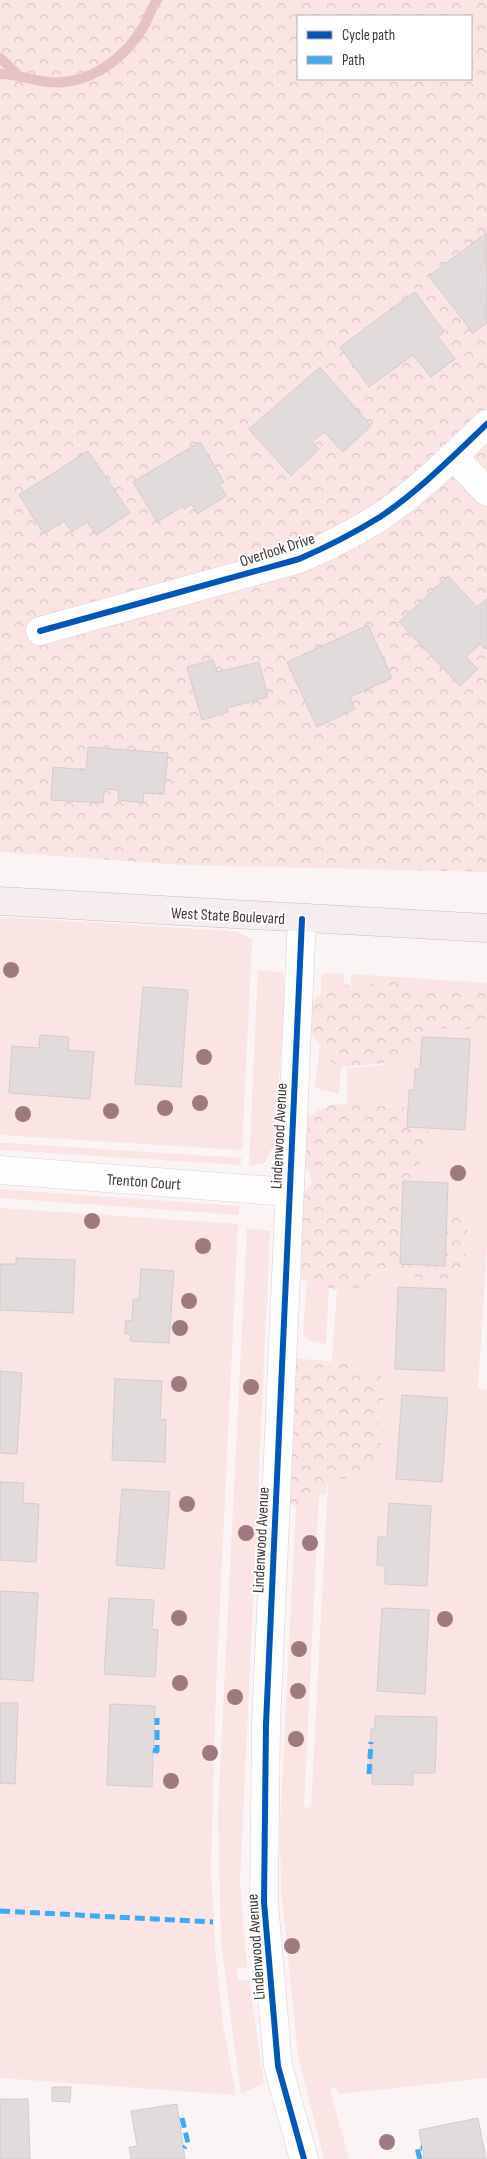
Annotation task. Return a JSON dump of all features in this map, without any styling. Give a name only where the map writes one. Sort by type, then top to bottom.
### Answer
[{"type":"main road","name":"West State Boulevard","points":[[0,901],[487,928]]},
{"type":"street","name":"Overlook Drive","points":[[40,631],[299,559],[338,542],[381,516],[428,479],[487,424]]},
{"type":"street","points":[[453,456],[487,492]]},
{"type":"street","name":"Lindenwood Avenue","points":[[302,919],[266,1724],[264,1902],[278,2066],[304,2159]]},
{"type":"street","name":"Trenton Court","points":[[0,1170],[289,1192]]},
{"type":"green space","points":[[0,0],[487,0],[487,872],[184,865],[0,852]]},
{"type":"green space","points":[[0,917],[235,931],[252,939],[242,1150],[0,1135]]},
{"type":"green space","points":[[258,970],[283,972],[285,1001],[274,1144],[265,1163],[249,1166]]},
{"type":"green space","points":[[327,973],[344,974],[344,984],[321,994],[321,975]]},
{"type":"green space","points":[[351,974],[487,983],[487,991],[427,988],[389,980],[356,988],[351,985]]},
{"type":"green space","points":[[378,980],[389,980],[427,988],[487,991],[487,1025],[457,1031],[435,1027],[414,1036],[411,1047],[399,1062],[341,1067],[326,1059],[320,1044],[310,1033],[309,1002],[321,994],[344,984],[361,988]]},
{"type":"green space","points":[[487,1025],[487,1247],[478,1388],[487,1390],[487,2078],[339,2094],[337,2088],[330,2089],[349,2159],[324,2159],[298,2056],[281,1890],[280,1827],[296,1506],[312,1494],[319,1495],[304,1807],[311,1808],[328,1481],[358,1477],[377,1464],[382,1443],[378,1423],[384,1397],[359,1366],[332,1362],[337,1289],[359,1288],[372,1273],[386,1269],[410,1277],[443,1280],[455,1276],[435,1208],[409,1185],[413,1168],[424,1159],[391,1105],[347,1105],[347,1068],[378,1065],[396,1060],[410,1046],[414,1036],[435,1027],[457,1031]]},
{"type":"green space","points":[[320,1044],[326,1059],[341,1067],[339,1094],[315,1088]]},
{"type":"green space","points":[[334,1104],[413,1109],[423,1114],[428,1120],[428,1146],[426,1154],[413,1168],[409,1185],[435,1208],[455,1213],[466,1223],[468,1235],[465,1261],[455,1276],[443,1280],[410,1277],[386,1269],[372,1273],[359,1288],[337,1289],[318,1286],[300,1278],[297,1200],[312,1183],[309,1171],[300,1164],[305,1119]]},
{"type":"green space","points":[[0,1143],[242,1158],[240,1165],[0,1150]]},
{"type":"green space","points":[[0,1189],[239,1206],[239,1215],[0,1198]]},
{"type":"green space","points":[[0,1208],[238,1224],[216,1687],[211,1869],[215,1946],[223,2025],[236,2095],[0,2078]]},
{"type":"green space","points":[[247,1228],[270,1231],[240,1883],[247,1967],[237,1968],[238,1980],[249,1981],[264,2083],[241,2094],[221,1943],[218,1812]]},
{"type":"green space","points":[[307,1280],[318,1286],[329,1287],[326,1344],[308,1340],[303,1334]]},
{"type":"green space","points":[[290,1358],[351,1363],[381,1374],[384,1397],[378,1423],[382,1443],[377,1464],[358,1477],[328,1481],[325,1495],[312,1494],[296,1506],[286,1502]]},
{"type":"building","points":[[486,233],[487,323],[473,333],[429,276]]},
{"type":"building","points":[[415,292],[444,332],[438,337],[455,359],[431,377],[413,355],[369,387],[340,347]]},
{"type":"building","points":[[320,367],[371,426],[343,452],[324,432],[312,442],[319,449],[291,476],[249,429]]},
{"type":"building","points":[[200,442],[224,482],[219,484],[226,496],[197,514],[192,504],[184,509],[183,506],[157,522],[133,482]]},
{"type":"building","points":[[88,451],[130,513],[96,535],[87,522],[72,532],[64,521],[44,534],[19,495]]},
{"type":"building","points":[[448,576],[477,607],[487,599],[487,648],[485,649],[480,644],[466,657],[478,669],[460,686],[399,622]]},
{"type":"building","points":[[368,625],[392,678],[350,697],[355,709],[317,727],[287,662]]},
{"type":"building","points":[[213,660],[217,672],[259,662],[268,697],[227,708],[228,712],[202,720],[187,667]]},
{"type":"building","points":[[88,747],[168,753],[164,794],[144,793],[143,803],[118,800],[119,790],[104,789],[103,803],[51,800],[53,767],[86,770]]},
{"type":"building","points":[[143,987],[188,990],[181,1087],[135,1084]]},
{"type":"building","points":[[40,1035],[69,1037],[68,1050],[94,1052],[90,1099],[9,1093],[12,1046],[39,1048]]},
{"type":"building","points":[[422,1037],[470,1039],[465,1130],[407,1127],[409,1090],[414,1090],[415,1069],[420,1069]]},
{"type":"building","points":[[403,1181],[448,1183],[445,1266],[400,1264]]},
{"type":"building","points":[[16,1258],[75,1260],[73,1313],[0,1310],[0,1264],[16,1264]]},
{"type":"building","points":[[141,1269],[174,1271],[169,1343],[130,1341],[131,1334],[125,1334],[126,1320],[132,1321],[133,1299],[139,1299]]},
{"type":"building","points":[[398,1287],[446,1289],[444,1371],[395,1369]]},
{"type":"building","points":[[0,1371],[22,1373],[17,1454],[0,1453]]},
{"type":"building","points":[[115,1379],[162,1381],[160,1420],[166,1419],[165,1462],[112,1460]]},
{"type":"building","points":[[402,1395],[448,1398],[442,1482],[396,1479]]},
{"type":"building","points":[[0,1482],[24,1483],[23,1503],[39,1504],[36,1562],[0,1560]]},
{"type":"building","points":[[122,1489],[170,1492],[164,1569],[116,1565]]},
{"type":"building","points":[[389,1503],[431,1506],[427,1586],[385,1584],[385,1566],[377,1565],[378,1537],[387,1537]]},
{"type":"building","points":[[0,1591],[38,1593],[33,1681],[0,1679]]},
{"type":"building","points":[[109,1598],[154,1600],[152,1629],[158,1630],[155,1677],[104,1674]]},
{"type":"building","points":[[382,1608],[429,1610],[425,1694],[377,1691]]},
{"type":"building","points":[[0,1703],[18,1703],[15,1784],[0,1783]]},
{"type":"building","points":[[110,1704],[155,1706],[152,1787],[107,1785]]},
{"type":"building","points":[[375,1716],[437,1717],[435,1773],[413,1773],[413,1785],[372,1784],[373,1765],[370,1765],[371,1729],[375,1729]]},
{"type":"building","points":[[52,2087],[71,2087],[70,2102],[52,2101]]},
{"type":"building","points":[[0,2099],[28,2099],[30,2159],[0,2159]]},
{"type":"building","points":[[177,2104],[185,2159],[131,2159],[129,2147],[137,2146],[131,2111]]},
{"type":"building","points":[[478,2118],[486,2159],[424,2159],[419,2130]]},
{"type":"waterway","points":[[0,74],[49,82],[64,82],[92,74],[105,67],[128,48],[145,24],[157,0]]},
{"type":"waterway","points":[[0,58],[17,74]]},
{"type":"marked path","points":[[153,1750],[157,1751],[157,1718]]},
{"type":"marked path","points":[[369,1774],[371,1742]]},
{"type":"marked path","points":[[0,1911],[213,1922]]},
{"type":"marked path","points":[[182,2118],[188,2143],[184,2148]]},
{"type":"marked path","points":[[420,2159],[417,2148],[422,2148]]},
{"type":"cycle path","points":[[40,631],[299,559],[320,550],[360,529],[394,507],[435,473],[487,424]]},
{"type":"cycle path","points":[[302,919],[266,1724],[264,1902],[278,2066],[304,2159]]}]
